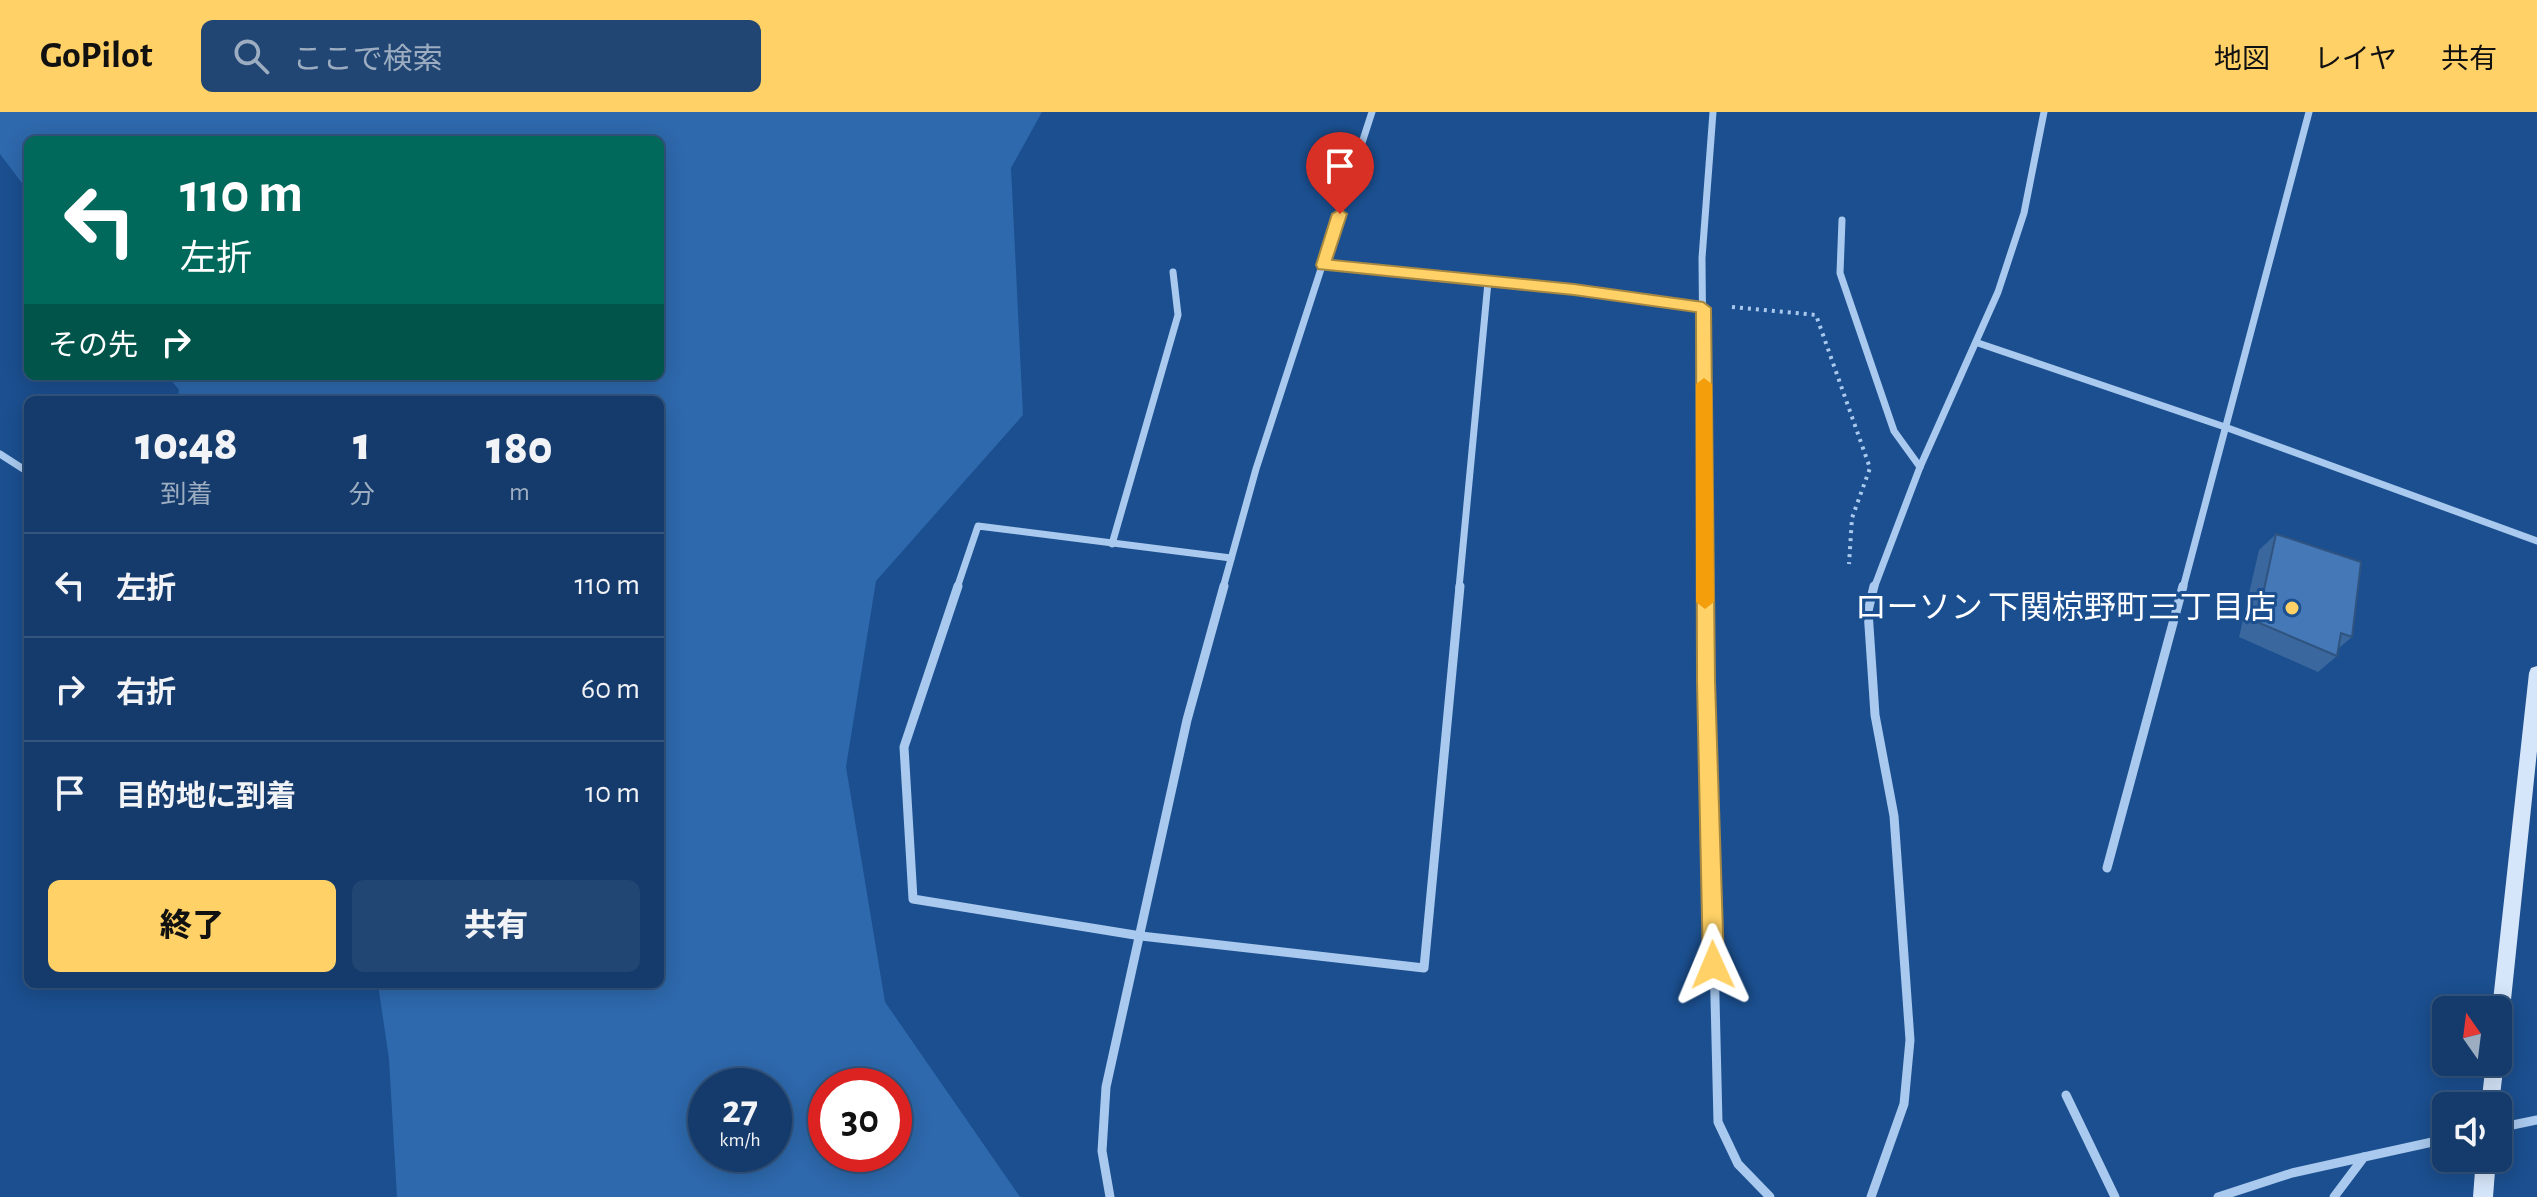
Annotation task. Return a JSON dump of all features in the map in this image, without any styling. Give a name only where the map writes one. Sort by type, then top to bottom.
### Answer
[{"type":"street","points":[[1110,1197],[1102,1151],[1106,1087],[1187,720],[1256,469],[1372,112]]},
{"type":"street","points":[[1713,112],[1702,200],[1706,681],[1718,1122],[1726,1148],[1739,1167],[1770,1197]]},
{"type":"street","points":[[1871,1197],[1904,1104],[1910,1040],[1894,816],[1875,715],[1868,611],[1875,582],[1920,467],[1978,343],[2024,213],[2044,112]]},
{"type":"street","points":[[2107,868],[2309,112]]},
{"type":"street","points":[[1842,220],[1840,273],[1894,431],[1920,467]]},
{"type":"street","points":[[1324,265],[1656,299],[1703,308]]},
{"type":"street","points":[[1112,544],[1178,315],[1173,272]]},
{"type":"street","points":[[1231,558],[978,526],[904,747],[913,899],[1141,936],[1424,968],[1488,282]]},
{"type":"street","points":[[1978,343],[2225,427],[2537,541]]},
{"type":"street","points":[[0,454],[24,469]]},
{"type":"street","points":[[2502,996],[2537,673]]},
{"type":"street","points":[[2066,1095],[2115,1197]]},
{"type":"street","points":[[2512,1125],[2537,1120]]},
{"type":"street","points":[[2218,1197],[2292,1173],[2432,1142]]},
{"type":"street","points":[[2334,1197],[2364,1157]]},
{"type":"street","points":[[2483,1197],[2485,1172]]},
{"type":"path","points":[[1703,308],[1741,306],[1816,315],[1870,468],[1852,518],[1848,578]]},
{"type":"shaded area","points":[[0,112],[1042,112],[1011,168],[1023,415],[876,581],[846,767],[885,1002],[1020,1197],[397,1197],[389,1059],[379,988],[664,988],[664,396],[178,396],[179,390],[171,380],[664,380],[664,136],[24,136],[24,186],[0,154]]},
{"type":"building","name":"ローソン 下関椋野町三丁目店","points":[[2276,534],[2361,562],[2352,637],[2341,633],[2337,656],[2257,622]]},
{"type":"slow traffic","points":[[1704,384],[1705,602]]},
{"type":"place","name":"ローソン 下関椋野町三丁目店","points":[[2292,608]]},
{"type":"route","points":[[1340,214],[1324,265],[1574,289],[1703,308],[1706,681],[1713,965]]}]
